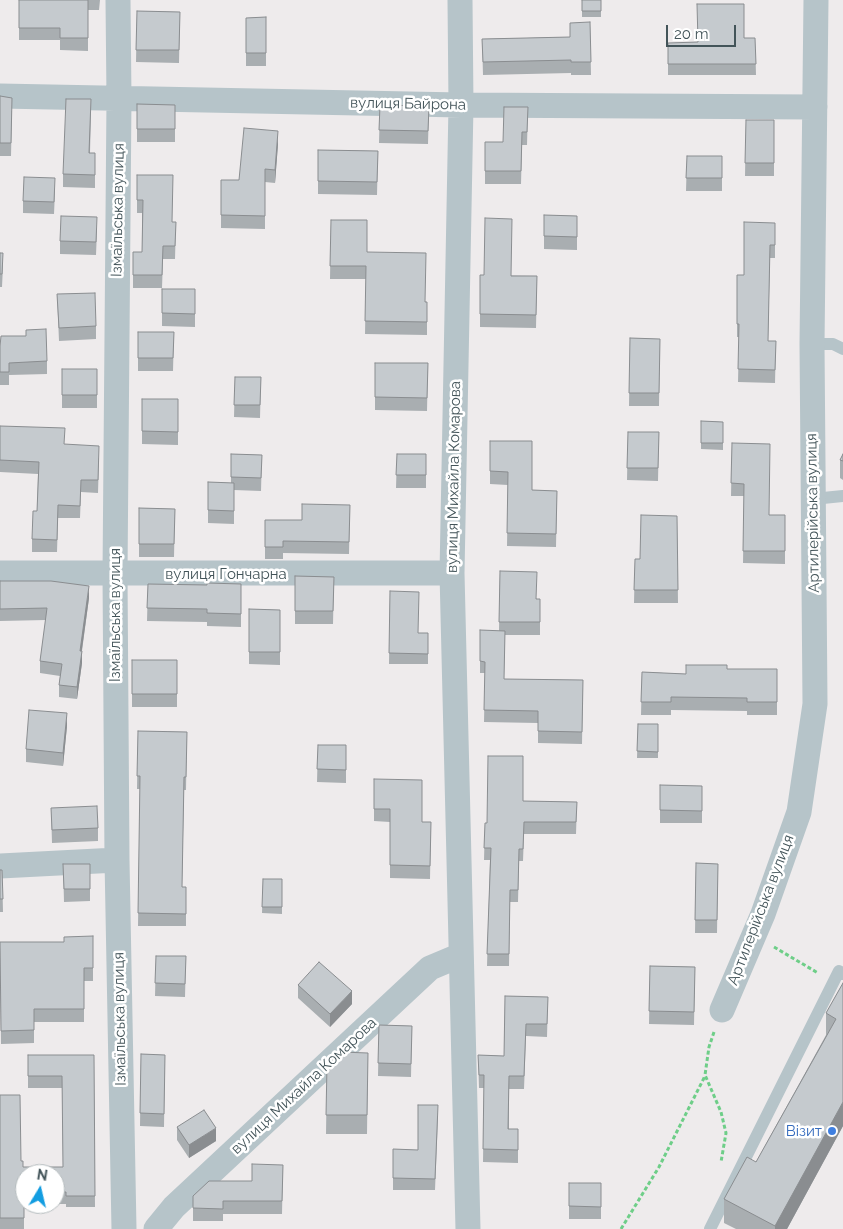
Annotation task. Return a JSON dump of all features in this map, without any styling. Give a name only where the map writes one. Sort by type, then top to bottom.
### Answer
[{"type":"street","name":"Ізмаїльська вулиця","points":[[118,0],[119,98],[115,574],[117,860],[124,1229]]},
{"type":"street","name":"вулиця Михайла Комарова","points":[[460,0],[461,105],[452,573],[468,1229]]},
{"type":"street","name":"Артилерійська вулиця","points":[[722,1010],[763,914],[799,812],[815,704],[812,344],[816,0]]},
{"type":"street","name":"вулиця Байрона","points":[[0,96],[461,105],[815,107]]},
{"type":"street","name":"вулиця Гончарна","points":[[0,573],[452,573]]},
{"type":"street","points":[[0,866],[117,860]]},
{"type":"street","name":"вулиця Михайла Комарова","points":[[156,1229],[174,1207],[430,968],[461,955]]},
{"type":"lane","points":[[812,344],[833,344],[843,349]]},
{"type":"lane","points":[[814,499],[843,496]]},
{"type":"lane","points":[[710,1229],[838,978]]},
{"type":"path","points":[[754,935],[838,978]]},
{"type":"path","points":[[621,1229],[659,1167],[705,1075],[709,1047],[722,1010]]},
{"type":"path","points":[[705,1075],[721,1112],[726,1133],[724,1152],[717,1176],[725,1200]]},
{"type":"building","points":[[19,0],[88,0],[88,38],[60,38],[60,28],[19,28]]},
{"type":"building","points":[[582,0],[601,0],[601,11],[582,11]]},
{"type":"building","points":[[697,4],[744,4],[744,38],[755,38],[756,64],[668,64],[668,43],[698,42]]},
{"type":"building","points":[[137,11],[180,12],[179,50],[136,50]]},
{"type":"building","points":[[266,17],[266,53],[246,53],[246,18]]},
{"type":"building","points":[[590,22],[591,62],[571,62],[571,60],[483,62],[482,39],[570,37],[570,23]]},
{"type":"building","points":[[0,96],[12,98],[11,143],[0,143]]},
{"type":"building","points":[[66,99],[91,99],[89,153],[95,153],[95,175],[63,174]]},
{"type":"building","points":[[137,104],[175,105],[175,129],[137,129]]},
{"type":"building","points":[[380,105],[429,106],[428,131],[379,130]]},
{"type":"building","points":[[504,107],[528,107],[527,132],[522,132],[521,171],[485,171],[485,142],[503,142]]},
{"type":"building","points":[[746,120],[774,120],[774,163],[745,163]]},
{"type":"building","points":[[244,128],[278,131],[275,170],[265,169],[265,216],[221,215],[221,180],[239,180]]},
{"type":"building","points":[[318,150],[378,151],[377,182],[318,181]]},
{"type":"building","points":[[687,156],[722,156],[722,178],[686,178]]},
{"type":"building","points":[[137,175],[173,175],[172,222],[176,222],[175,246],[163,246],[162,275],[133,275],[133,252],[142,252],[143,200],[137,200]]},
{"type":"building","points":[[24,177],[55,178],[54,202],[23,201]]},
{"type":"building","points":[[544,215],[577,216],[577,237],[544,236]]},
{"type":"building","points":[[61,216],[97,217],[96,242],[60,241]]},
{"type":"building","points":[[485,218],[512,219],[511,276],[537,276],[536,315],[480,314],[480,275],[484,275]]},
{"type":"building","points":[[331,220],[367,220],[367,252],[426,253],[425,302],[427,302],[427,322],[365,321],[366,266],[330,266]]},
{"type":"building","points":[[744,222],[775,223],[775,245],[770,245],[768,341],[776,341],[775,370],[738,369],[737,275],[744,275]]},
{"type":"building","points":[[0,253],[3,253],[2,274],[0,274]]},
{"type":"building","points":[[162,289],[195,289],[195,314],[162,313]]},
{"type":"building","points":[[95,293],[96,326],[59,328],[57,294]]},
{"type":"building","points":[[46,329],[47,361],[9,363],[9,372],[0,372],[1,336],[26,336],[26,330]]},
{"type":"building","points":[[138,332],[174,332],[173,358],[138,358]]},
{"type":"building","points":[[630,338],[660,339],[659,393],[629,393]]},
{"type":"building","points":[[375,363],[428,363],[427,398],[375,397]]},
{"type":"building","points":[[62,369],[97,369],[97,395],[62,395]]},
{"type":"building","points":[[235,377],[261,377],[260,405],[234,405]]},
{"type":"building","points":[[142,399],[178,399],[178,432],[142,431]]},
{"type":"building","points":[[701,421],[723,422],[723,443],[701,443]]},
{"type":"building","points":[[0,426],[65,428],[64,444],[99,446],[98,480],[81,480],[80,506],[58,505],[57,540],[32,539],[33,511],[37,511],[39,462],[0,460]]},
{"type":"building","points":[[628,432],[659,432],[658,468],[627,468]]},
{"type":"building","points":[[490,441],[532,441],[532,490],[557,491],[556,534],[507,533],[508,472],[490,471]]},
{"type":"building","points":[[732,443],[770,444],[769,515],[785,515],[785,551],[743,551],[744,484],[731,483]]},
{"type":"building","points":[[231,454],[262,455],[261,478],[231,477]]},
{"type":"building","points":[[397,454],[426,454],[426,475],[396,475]]},
{"type":"building","points":[[208,482],[234,483],[234,511],[208,510]]},
{"type":"building","points":[[302,504],[350,505],[349,542],[283,541],[283,547],[265,547],[265,520],[302,520]]},
{"type":"building","points":[[139,508],[175,509],[174,544],[139,544]]},
{"type":"building","points":[[641,515],[677,516],[678,590],[634,590],[635,559],[640,559]]},
{"type":"building","points":[[500,571],[537,572],[536,599],[540,599],[540,622],[499,622]]},
{"type":"building","points":[[295,576],[334,577],[333,611],[295,611]]},
{"type":"building","points":[[0,581],[51,581],[89,586],[77,687],[59,685],[62,664],[40,661],[47,608],[0,609]]},
{"type":"building","points":[[207,583],[241,584],[241,614],[207,613],[207,609],[147,608],[148,584],[207,585]]},
{"type":"building","points":[[390,591],[419,592],[418,633],[428,633],[428,654],[389,653]]},
{"type":"building","points":[[249,609],[280,610],[280,652],[249,652]]},
{"type":"building","points":[[480,630],[505,631],[504,679],[583,680],[582,732],[538,731],[538,711],[484,710],[485,662],[480,661]]},
{"type":"building","points":[[132,660],[177,660],[177,694],[132,694]]},
{"type":"building","points":[[686,665],[727,665],[727,669],[777,669],[777,702],[747,702],[747,698],[671,697],[671,702],[641,702],[642,672],[686,674]]},
{"type":"building","points":[[29,710],[67,713],[63,753],[26,749]]},
{"type":"building","points":[[638,724],[658,724],[658,752],[637,751]]},
{"type":"building","points":[[138,731],[187,732],[186,777],[184,777],[182,887],[186,887],[186,914],[138,913],[140,776],[137,776]]},
{"type":"building","points":[[318,745],[346,745],[346,770],[317,769]]},
{"type":"building","points":[[488,756],[523,756],[523,801],[577,802],[576,822],[524,822],[523,849],[519,849],[518,890],[510,890],[509,954],[487,954],[491,848],[484,848],[485,823],[487,823]]},
{"type":"building","points":[[374,779],[422,780],[422,822],[431,822],[430,866],[390,865],[390,809],[374,809]]},
{"type":"building","points":[[660,785],[702,786],[702,811],[660,810]]},
{"type":"building","points":[[97,806],[98,828],[52,830],[51,808]]},
{"type":"building","points":[[696,863],[718,864],[717,920],[695,920]]},
{"type":"building","points":[[63,864],[90,864],[90,889],[64,889]]},
{"type":"building","points":[[0,870],[2,870],[3,899],[0,899]]},
{"type":"building","points":[[263,879],[282,879],[282,907],[262,907]]},
{"type":"building","points":[[93,936],[93,968],[84,968],[84,1009],[34,1009],[34,1030],[1,1031],[0,942],[64,942],[64,937]]},
{"type":"building","points":[[156,956],[186,956],[185,984],[155,983]]},
{"type":"building","points":[[319,962],[352,991],[330,1014],[298,985]]},
{"type":"building","points":[[650,966],[695,967],[694,1012],[649,1011]]},
{"type":"building","points":[[843,983],[843,1102],[775,1226],[724,1199],[747,1157],[756,1162],[836,1019],[826,1013]]},
{"type":"building","points":[[505,996],[548,997],[547,1024],[526,1024],[524,1076],[509,1076],[508,1129],[518,1129],[518,1150],[483,1149],[484,1075],[479,1075],[478,1055],[504,1056]]},
{"type":"building","points":[[379,1025],[412,1026],[411,1064],[378,1063]]},
{"type":"building","points":[[341,1052],[368,1053],[367,1115],[326,1115],[327,1065]]},
{"type":"building","points":[[141,1054],[165,1055],[164,1114],[140,1113]]},
{"type":"building","points":[[28,1055],[94,1055],[95,1196],[66,1196],[65,1164],[63,1164],[62,1076],[28,1076]]},
{"type":"building","points":[[0,1095],[20,1095],[21,1161],[23,1161],[23,1164],[15,1164],[15,1214],[24,1214],[24,1218],[0,1218]]},
{"type":"building","points":[[418,1105],[438,1105],[435,1179],[393,1178],[393,1149],[418,1150]]},
{"type":"building","points":[[204,1110],[216,1128],[189,1145],[177,1127]]},
{"type":"building","points":[[252,1164],[283,1165],[282,1201],[223,1201],[223,1209],[193,1208],[193,1196],[209,1181],[252,1181]]},
{"type":"building","points":[[569,1183],[601,1183],[601,1207],[569,1206]]},
{"type":"place","name":"Візит","points":[[832,1131]]}]
